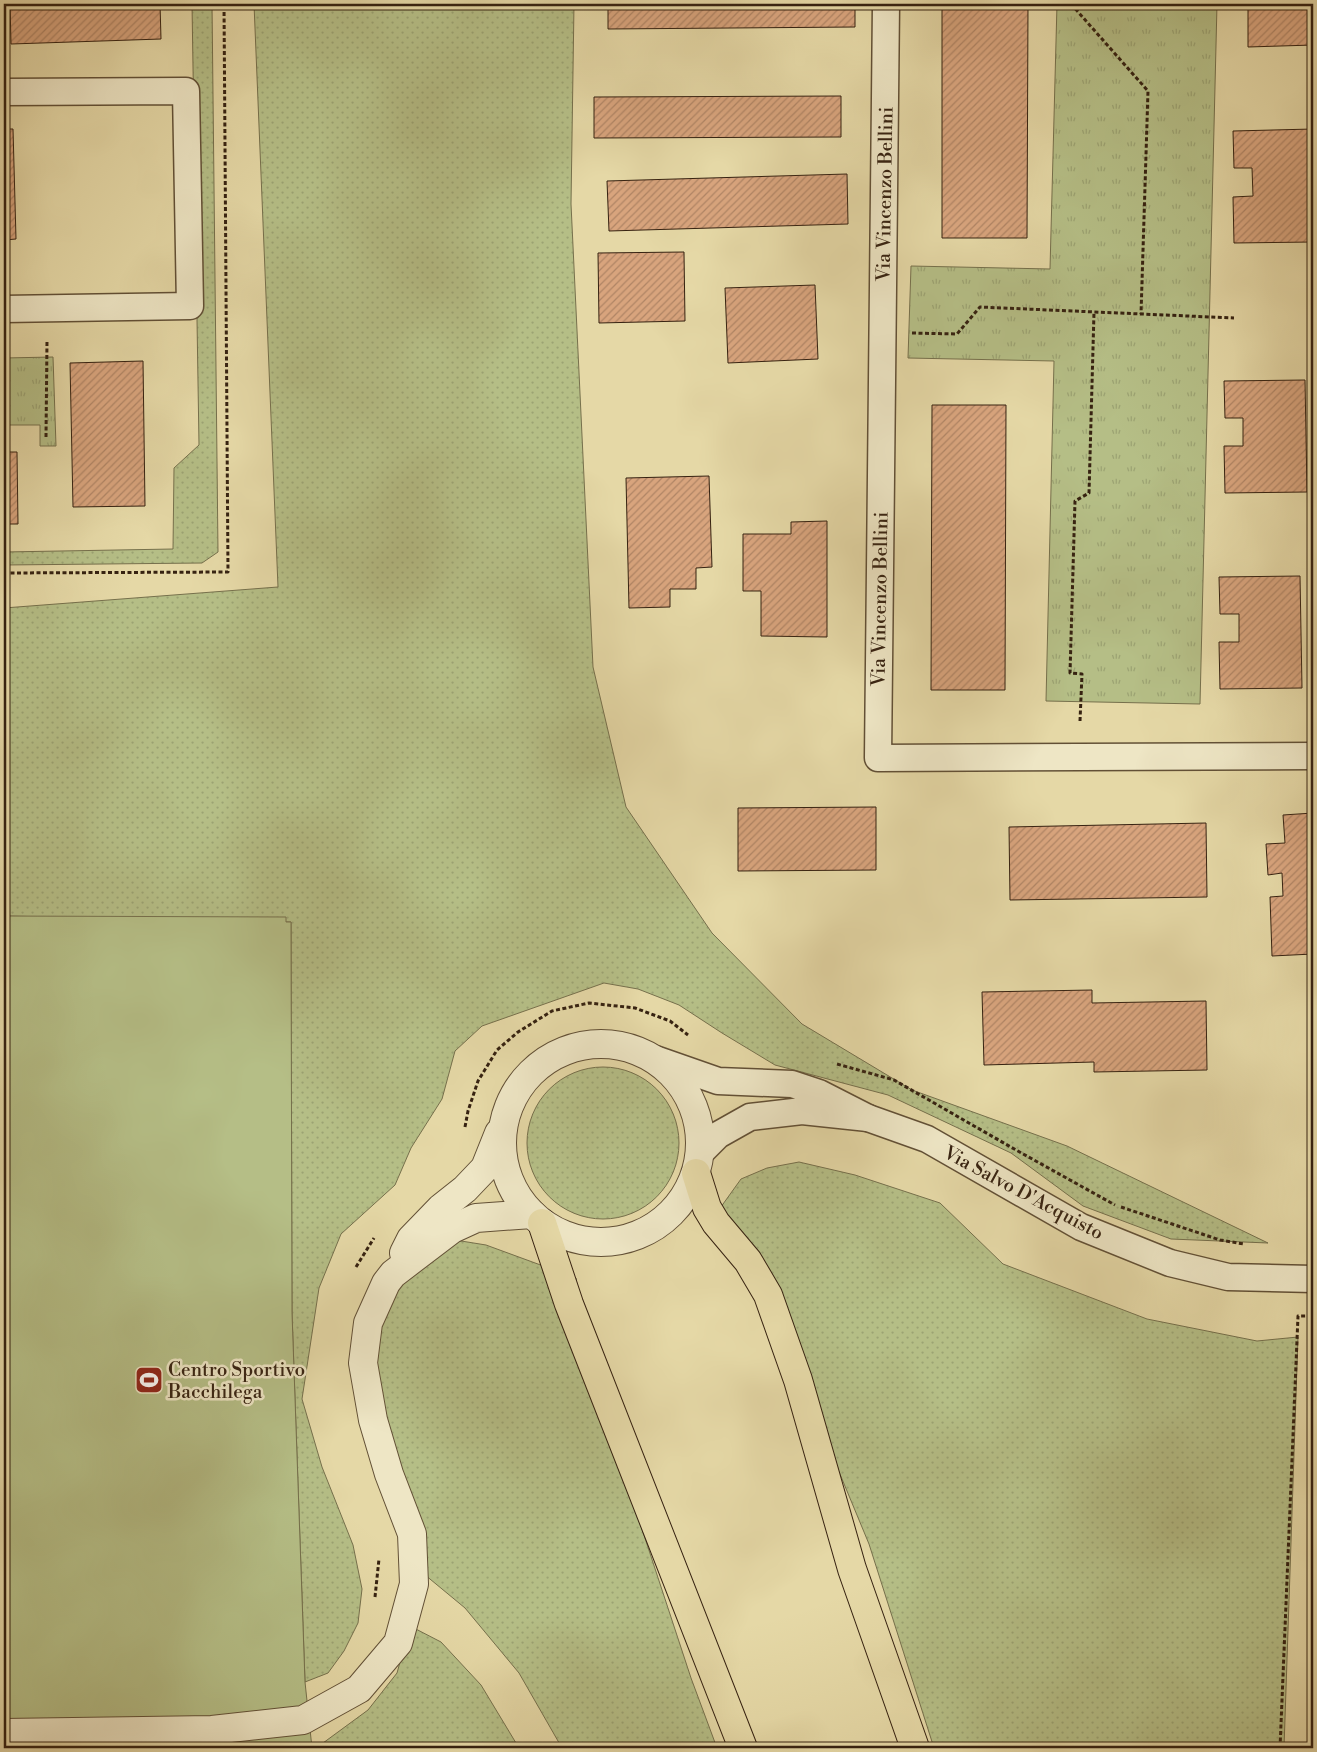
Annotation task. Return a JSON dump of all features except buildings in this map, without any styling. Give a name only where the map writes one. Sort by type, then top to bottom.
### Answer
[{"type":"highway","points":[[698,1163],[707,1208],[716,1223],[748,1262],[768,1295],[798,1380],[852,1569],[915,1748]]},
{"type":"highway","points":[[537,1219],[743,1748]]},
{"type":"street","name":"Via Vincenzo Bellini","points":[[886,4],[878,758],[1313,756]]},
{"type":"street","points":[[4,92],[186,91],[190,306],[4,309]]},
{"type":"street","points":[[4,1732],[212,1730],[304,1720],[360,1689],[398,1643],[414,1584],[412,1534],[389,1474],[376,1429],[363,1363],[368,1322],[386,1283],[411,1239],[485,1168],[517,1091],[532,1073],[548,1059],[588,1044],[616,1045],[637,1050],[655,1059],[718,1081],[792,1084],[819,1093],[868,1118]]},
{"type":"street","points":[[507,1113],[502,1142],[504,1162],[514,1190],[537,1219],[559,1233],[591,1242],[606,1242],[635,1236],[645,1232],[670,1214],[688,1191],[698,1163],[700,1133],[693,1105],[680,1082],[667,1068],[655,1059]]},
{"type":"street","points":[[698,1163],[718,1135],[750,1117],[802,1111],[868,1118]]},
{"type":"street","name":"Via Salvo D'Acquisto","points":[[868,1118],[927,1139],[1082,1227],[1170,1263],[1228,1277],[1306,1279]]},
{"type":"street","points":[[392,1274],[452,1229],[476,1218],[537,1219]]},
{"type":"path","points":[[4,573],[228,572],[224,4]]},
{"type":"path","points":[[1071,4],[1148,92],[1141,314]]},
{"type":"path","points":[[909,333],[957,334],[980,308],[1234,318]]},
{"type":"path","points":[[1080,721],[1082,674],[1070,673],[1075,501],[1089,493],[1094,312]]},
{"type":"path","points":[[46,357],[46,437]]},
{"type":"path","points":[[464,1130],[478,1081],[497,1050],[518,1032],[552,1011],[589,1003],[635,1008],[670,1021],[692,1039]]},
{"type":"path","points":[[830,1063],[894,1080],[1116,1205],[1220,1240]]},
{"type":"path","points":[[355,1271],[379,1230]]},
{"type":"path","points":[[1280,1748],[1298,1316],[1313,1316]]},
{"type":"path","points":[[373,1604],[379,1556]]},
{"type":"green space","points":[[192,4],[212,4],[218,552],[202,563],[4,565],[4,552],[173,549],[174,468],[199,445]]},
{"type":"green space","points":[[254,4],[574,4],[571,204],[593,667],[626,807],[712,933],[802,1024],[912,1090],[1067,1146],[1268,1243],[1171,1239],[1083,1206],[1011,1153],[888,1095],[775,1065],[679,1005],[638,989],[604,983],[482,1026],[455,1051],[442,1099],[411,1148],[395,1185],[341,1234],[319,1288],[302,1399],[322,1467],[353,1545],[362,1589],[358,1623],[344,1651],[328,1673],[305,1682],[292,1313],[291,922],[4,916],[4,608],[278,587]]},
{"type":"green space","points":[[1057,4],[1217,4],[1200,704],[1046,701],[1054,361],[908,358],[911,266],[1050,269]]},
{"type":"green space","points":[[53,357],[56,446],[40,446],[40,425],[4,425],[4,358]]},
{"type":"green space","name":"Centro Sportivo Bacchilega","points":[[4,916],[286,917],[286,922],[291,922],[292,1313],[305,1682],[312,1748],[4,1748]]},
{"type":"green space","points":[[603,1067],[618,1068],[632,1073],[657,1089],[673,1114],[678,1128],[678,1158],[673,1172],[657,1197],[632,1213],[618,1218],[603,1219],[588,1218],[574,1213],[549,1197],[533,1172],[528,1158],[527,1143],[528,1128],[533,1114],[549,1089],[574,1073],[588,1068]]},
{"type":"green space","points":[[799,1162],[855,1175],[940,1203],[1003,1264],[1147,1319],[1257,1341],[1298,1337],[1284,1748],[934,1748],[869,1544],[764,1291],[713,1218],[741,1179],[767,1168]]},
{"type":"green space","points":[[455,1240],[486,1245],[576,1278],[589,1368],[691,1678],[717,1748],[562,1748],[519,1673],[465,1608],[413,1565],[375,1448],[376,1309],[403,1273]]},
{"type":"green space","points":[[410,1626],[441,1642],[481,1685],[516,1743],[408,1748],[322,1748],[323,1743],[368,1710],[397,1673]]},
{"type":"place","name":"Centro Sportivo Bacchilega","points":[[149,1380]]}]
